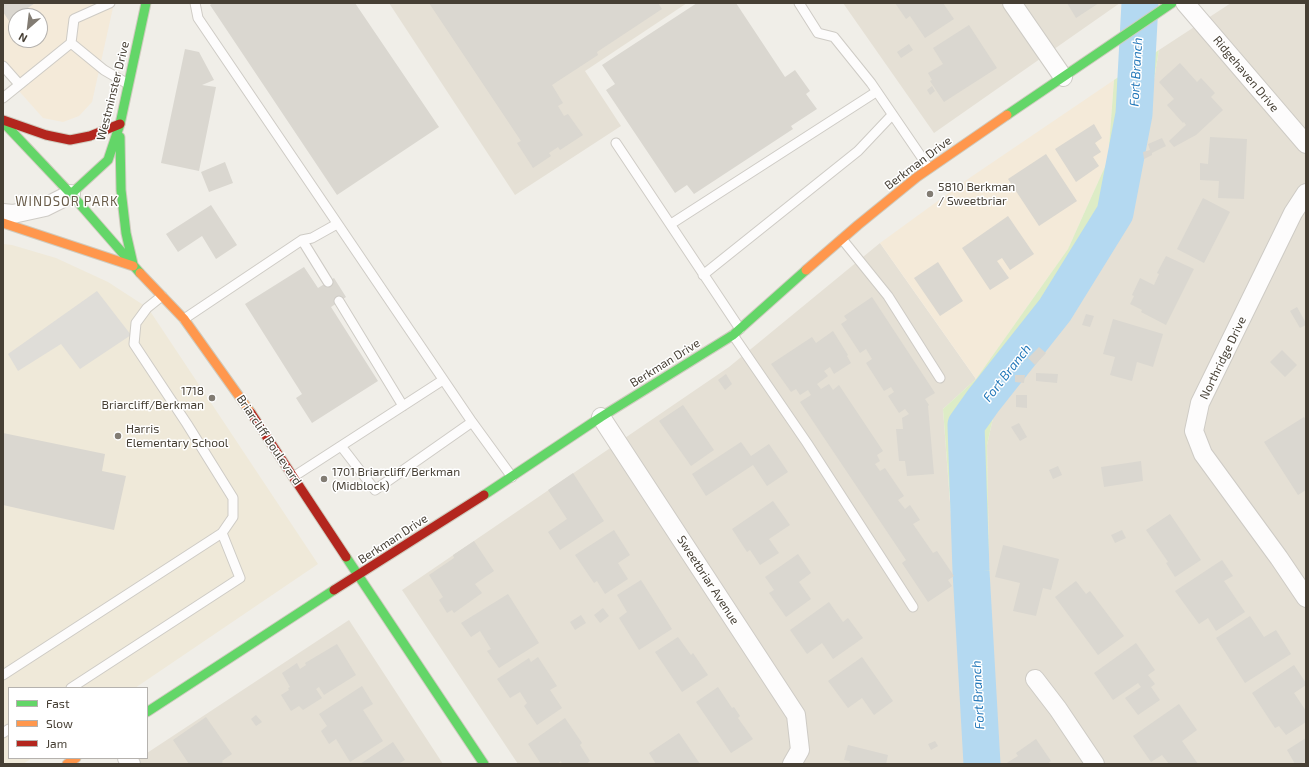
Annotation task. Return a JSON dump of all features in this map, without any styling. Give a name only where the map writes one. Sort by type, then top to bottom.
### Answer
[{"type":"street","name":"Westminster Drive","points":[[71,194],[108,160],[120,124],[146,3]]},
{"type":"street","points":[[1012,3],[1063,77]]},
{"type":"street","name":"Berkman Drive","points":[[148,711],[512,477],[601,417],[737,332],[842,239],[929,168],[1172,3]]},
{"type":"street","name":"Ridgehaven Drive","points":[[1186,3],[1306,144]]},
{"type":"street","points":[[3,121],[46,135],[70,140],[90,136],[120,124],[122,190],[126,233],[133,266]]},
{"type":"street","name":"Briarcliff Boulevard","points":[[3,121],[71,194],[133,266],[184,319],[231,384],[484,764]]},
{"type":"street","name":"Northridge Drive","points":[[1306,193],[1293,214],[1200,403],[1194,431],[1203,454],[1279,558],[1306,598]]},
{"type":"street","points":[[3,213],[13,214],[45,208],[71,194]]},
{"type":"street","points":[[3,223],[133,266]]},
{"type":"street","name":"Sweetbriar Avenue","points":[[601,417],[796,715],[796,757]]},
{"type":"street","points":[[1035,679],[1058,709],[1095,764]]},
{"type":"lane","points":[[195,3],[198,18],[443,380],[512,477]]},
{"type":"lane","points":[[799,3],[818,33],[834,37],[876,92],[929,168]]},
{"type":"lane","points":[[3,98],[70,43],[74,19],[105,4]]},
{"type":"lane","points":[[70,43],[104,70],[128,84]]},
{"type":"lane","points":[[3,66],[19,84]]},
{"type":"lane","points":[[671,224],[876,92]]},
{"type":"lane","points":[[703,275],[858,151],[892,115]]},
{"type":"lane","points":[[616,143],[644,187],[671,224],[806,443],[913,607]]},
{"type":"lane","points":[[184,319],[302,240],[312,238],[337,224]]},
{"type":"lane","points":[[842,239],[888,296],[940,378]]},
{"type":"lane","points":[[302,240],[328,282]]},
{"type":"lane","points":[[3,675],[222,533],[232,517],[233,498],[187,424],[134,344],[136,323],[147,308],[162,296]]},
{"type":"lane","points":[[339,301],[403,406]]},
{"type":"lane","points":[[293,477],[443,380]]},
{"type":"lane","points":[[341,446],[375,490],[472,422]]},
{"type":"lane","points":[[73,687],[240,578],[222,533]]},
{"type":"shaded area","points":[[3,3],[114,3],[92,102],[79,116],[63,122],[43,118],[3,73]]},
{"type":"shaded area","points":[[389,3],[687,3],[585,71],[621,126],[515,195]]},
{"type":"shaded area","points":[[843,3],[1120,3],[934,133]]},
{"type":"shaded area","points":[[1231,3],[1306,3],[1306,764],[991,764],[992,737],[987,445],[997,400],[1074,303],[1130,219],[1159,50]]},
{"type":"shaded area","points":[[1114,80],[1108,160],[1068,249],[976,379],[880,243],[968,179]]},
{"type":"shaded area","points":[[880,243],[976,379],[943,409],[969,757],[964,764],[518,764],[402,590],[729,367]]},
{"type":"shaded area","name":"Harris Elementary School","points":[[3,244],[12,245],[56,258],[108,282],[148,308],[318,564],[136,687],[8,687],[8,759],[30,759],[23,764],[3,764]]},
{"type":"shaded area","points":[[97,291],[131,335],[80,369],[61,344],[18,371],[8,354]]},
{"type":"shaded area","points":[[349,620],[443,764],[129,764],[137,759],[148,759],[148,752]]},
{"type":"green space","points":[[1159,50],[1130,219],[1074,303],[997,400],[987,445],[992,737],[991,764],[964,764],[969,757],[967,720],[943,409],[976,379],[1068,249],[1108,160],[1114,80]]},
{"type":"building","points":[[3,3],[35,3],[28,8],[8,8],[8,20],[3,12]]},
{"type":"building","points":[[213,3],[355,3],[439,127],[337,195],[210,5]]},
{"type":"building","points":[[429,3],[658,3],[662,9],[597,52],[598,55],[552,85],[563,103],[558,106],[564,116],[568,114],[583,135],[560,150],[558,147],[549,153],[551,156],[533,168],[517,143],[521,141]]},
{"type":"building","points":[[697,3],[736,3],[785,77],[795,70],[810,91],[806,94],[817,109],[791,126],[793,129],[694,194],[687,185],[675,193],[606,90],[615,84],[602,65]]},
{"type":"building","points":[[895,3],[943,3],[954,19],[925,38],[910,16],[906,19]]},
{"type":"building","points":[[1067,3],[1099,3],[1076,18]]},
{"type":"building","points":[[969,25],[997,68],[944,102],[930,81],[932,80],[928,73],[943,64],[933,48]]},
{"type":"building","points":[[909,44],[913,50],[901,58],[897,52]]},
{"type":"building","points":[[185,49],[199,52],[214,80],[202,85],[216,87],[199,171],[161,163]]},
{"type":"building","points":[[1180,63],[1197,82],[1201,78],[1215,93],[1211,97],[1223,110],[1196,135],[1174,147],[1169,141],[1186,125],[1167,105],[1174,99],[1159,82]]},
{"type":"building","points":[[932,86],[935,91],[930,95],[927,90]]},
{"type":"building","points":[[1094,124],[1102,138],[1095,143],[1101,152],[1093,157],[1099,166],[1076,182],[1055,149]]},
{"type":"building","points":[[1210,137],[1247,139],[1244,199],[1218,198],[1219,181],[1200,180],[1200,163],[1208,164]]},
{"type":"building","points":[[1162,138],[1166,146],[1144,159],[1143,152],[1150,150],[1148,144]]},
{"type":"building","points":[[1046,154],[1077,201],[1039,226],[1008,179]]},
{"type":"building","points":[[225,162],[233,183],[209,192],[201,172]]},
{"type":"building","points":[[1203,198],[1230,212],[1204,263],[1177,249]]},
{"type":"building","points":[[211,205],[237,245],[216,259],[202,236],[178,252],[166,234]]},
{"type":"building","points":[[1008,216],[1034,254],[1010,270],[1002,258],[997,261],[1009,278],[990,290],[962,248]]},
{"type":"building","points":[[1166,256],[1194,269],[1166,325],[1141,312],[1142,310],[1130,304],[1134,296],[1132,295],[1140,278],[1154,285],[1159,274],[1157,273]]},
{"type":"building","points":[[938,262],[963,301],[940,316],[914,278]]},
{"type":"building","points":[[304,267],[318,288],[334,278],[346,297],[331,307],[378,381],[312,423],[296,398],[302,394],[245,304]]},
{"type":"building","points":[[872,297],[935,393],[925,399],[929,405],[934,474],[907,476],[905,461],[899,461],[896,429],[903,429],[902,418],[909,414],[905,409],[899,413],[888,396],[894,392],[891,387],[884,391],[866,363],[872,359],[866,349],[860,353],[841,324],[847,320],[844,316]]},
{"type":"building","points":[[1297,307],[1306,323],[1306,325],[1300,328],[1290,311]]},
{"type":"building","points":[[1086,314],[1094,316],[1090,327],[1082,325]]},
{"type":"building","points":[[1113,319],[1163,334],[1153,367],[1137,362],[1132,381],[1110,375],[1115,357],[1103,354]]},
{"type":"building","points":[[833,331],[848,355],[847,356],[851,363],[834,374],[830,367],[824,371],[828,376],[817,384],[821,389],[829,384],[833,390],[839,385],[883,451],[877,455],[880,461],[875,464],[880,471],[885,468],[904,496],[898,500],[905,509],[910,505],[920,520],[913,524],[933,553],[937,551],[954,576],[948,580],[952,586],[928,602],[902,563],[906,560],[800,402],[811,395],[808,390],[800,395],[796,389],[791,392],[771,364],[812,337],[816,343]]},
{"type":"building","points":[[1039,347],[1046,353],[1035,365],[1028,358]]},
{"type":"building","points":[[1282,350],[1297,365],[1285,377],[1270,362]]},
{"type":"building","points":[[1036,373],[1058,374],[1057,383],[1036,381]]},
{"type":"building","points":[[726,374],[732,384],[725,390],[718,380]]},
{"type":"building","points":[[1015,375],[1025,375],[1024,383],[1015,382]]},
{"type":"building","points":[[1016,395],[1027,395],[1027,408],[1016,407]]},
{"type":"building","points":[[683,405],[714,450],[691,466],[659,421]]},
{"type":"building","points":[[1304,417],[1306,420],[1306,490],[1298,495],[1264,442]]},
{"type":"building","points":[[1019,423],[1027,437],[1020,441],[1011,427]]},
{"type":"building","points":[[3,433],[105,454],[102,471],[126,476],[114,530],[3,505]]},
{"type":"building","points":[[741,442],[751,456],[769,444],[788,472],[767,486],[753,465],[706,496],[692,474]]},
{"type":"building","points":[[1141,461],[1143,481],[1104,487],[1101,467]]},
{"type":"building","points":[[1058,466],[1062,475],[1053,479],[1049,470]]},
{"type":"building","points":[[573,473],[604,521],[560,550],[548,532],[567,519],[548,490]]},
{"type":"building","points":[[773,501],[790,525],[769,539],[779,553],[760,565],[750,550],[747,552],[732,529]]},
{"type":"building","points":[[1170,514],[1201,560],[1175,577],[1166,563],[1168,562],[1146,530]]},
{"type":"building","points":[[614,530],[630,555],[618,563],[628,579],[605,594],[597,581],[594,583],[575,555]]},
{"type":"building","points":[[1122,530],[1126,538],[1115,543],[1111,535]]},
{"type":"building","points":[[474,541],[494,571],[475,584],[482,593],[454,613],[452,610],[447,613],[439,600],[443,597],[429,575],[454,558],[453,555]]},
{"type":"building","points":[[1003,545],[1059,559],[1051,590],[1043,588],[1036,616],[1013,611],[1020,583],[995,577]]},
{"type":"building","points":[[798,554],[811,573],[799,582],[811,599],[786,617],[769,593],[774,590],[765,577]]},
{"type":"building","points":[[1222,560],[1233,576],[1224,581],[1245,612],[1216,631],[1208,618],[1199,624],[1175,591]]},
{"type":"building","points":[[641,580],[672,629],[639,650],[619,618],[627,612],[617,595]]},
{"type":"building","points":[[1076,581],[1086,594],[1090,591],[1124,636],[1098,655],[1055,597]]},
{"type":"building","points":[[508,594],[539,643],[499,668],[487,651],[491,649],[480,631],[471,637],[461,623]]},
{"type":"building","points":[[829,602],[843,622],[848,618],[863,638],[833,659],[822,643],[807,654],[790,630]]},
{"type":"building","points":[[603,608],[609,616],[600,623],[594,615]]},
{"type":"building","points":[[581,615],[586,623],[575,630],[570,622]]},
{"type":"building","points":[[1250,616],[1264,637],[1276,630],[1291,654],[1245,683],[1216,638]]},
{"type":"building","points":[[678,637],[691,655],[693,653],[708,675],[682,692],[655,652]]},
{"type":"building","points":[[1136,643],[1155,670],[1148,675],[1155,684],[1151,687],[1160,700],[1138,715],[1125,698],[1141,687],[1138,683],[1113,700],[1094,673]]},
{"type":"building","points":[[337,644],[356,675],[324,695],[319,687],[316,689],[322,698],[303,710],[299,706],[291,711],[281,695],[289,690],[288,688],[290,687],[282,673],[297,663],[300,669],[306,665],[305,663]]},
{"type":"building","points":[[538,657],[557,686],[550,690],[562,708],[537,725],[524,706],[527,703],[520,692],[510,698],[497,679],[529,658],[531,662]]},
{"type":"building","points":[[862,657],[893,701],[874,715],[862,698],[848,708],[828,681]]},
{"type":"building","points":[[1294,665],[1306,683],[1306,685],[1294,693],[1306,711],[1306,722],[1286,735],[1279,726],[1275,728],[1252,693]]},
{"type":"building","points":[[362,686],[373,704],[363,710],[383,741],[350,762],[336,739],[329,744],[321,731],[327,726],[319,714]]},
{"type":"building","points":[[718,687],[732,708],[734,707],[740,716],[738,718],[753,739],[731,753],[696,702]]},
{"type":"building","points":[[1179,704],[1197,730],[1182,741],[1198,764],[1169,764],[1162,755],[1151,762],[1133,736]]},
{"type":"building","points":[[256,715],[262,722],[256,726],[251,719]]},
{"type":"building","points":[[206,717],[232,754],[220,764],[189,764],[173,740]]},
{"type":"building","points":[[565,718],[582,743],[580,745],[590,761],[586,764],[562,764],[561,761],[557,764],[541,764],[528,744]]},
{"type":"building","points":[[679,733],[700,764],[656,764],[649,753]]},
{"type":"building","points":[[1306,738],[1306,760],[1300,764],[1295,764],[1287,750]]},
{"type":"building","points":[[1036,739],[1051,761],[1047,764],[1005,764],[1018,756],[1016,753]]},
{"type":"building","points":[[935,741],[938,746],[931,750],[928,744]]},
{"type":"building","points":[[393,742],[405,760],[398,764],[360,764]]},
{"type":"building","points":[[848,745],[888,755],[886,764],[849,764],[850,761],[844,760]]},
{"type":"waterway","name":"Fort Branch","points":[[982,764],[971,571],[966,425],[983,401],[1055,310],[1115,213],[1134,114],[1140,3]]},
{"type":"traffic: fast","points":[[71,194],[108,160],[120,124],[146,3]]},
{"type":"traffic: fast","points":[[1007,115],[1172,3]]},
{"type":"traffic: fast","points":[[3,122],[71,194],[140,273]]},
{"type":"traffic: fast","points":[[120,137],[121,190],[126,233],[133,264]]},
{"type":"traffic: fast","points":[[484,495],[601,417],[733,335],[806,270]]},
{"type":"traffic: fast","points":[[346,557],[484,764]]},
{"type":"traffic: fast","points":[[148,711],[334,590]]},
{"type":"traffic: slow","points":[[806,270],[917,177],[1007,115]]},
{"type":"traffic: slow","points":[[3,223],[133,266]]},
{"type":"traffic: slow","points":[[140,273],[184,319],[251,413]]},
{"type":"traffic: slow","points":[[67,764],[74,759]]},
{"type":"traffic: jam","points":[[3,120],[46,135],[70,140],[90,136],[120,124]]},
{"type":"traffic: jam","points":[[251,413],[346,557]]},
{"type":"traffic: jam","points":[[334,590],[484,495]]},
{"type":"place","name":"5810 Berkman / Sweetbriar","points":[[930,194]]},
{"type":"place","name":"1718 Briarcliff/Berkman","points":[[212,398]]},
{"type":"place","name":"Harris Elementary School","points":[[118,436]]},
{"type":"place","name":"1701 Briarcliff/Berkman (Midblock)","points":[[324,479]]},
{"type":"district","name":"WINDSOR PARK","points":[[67,202]]}]
